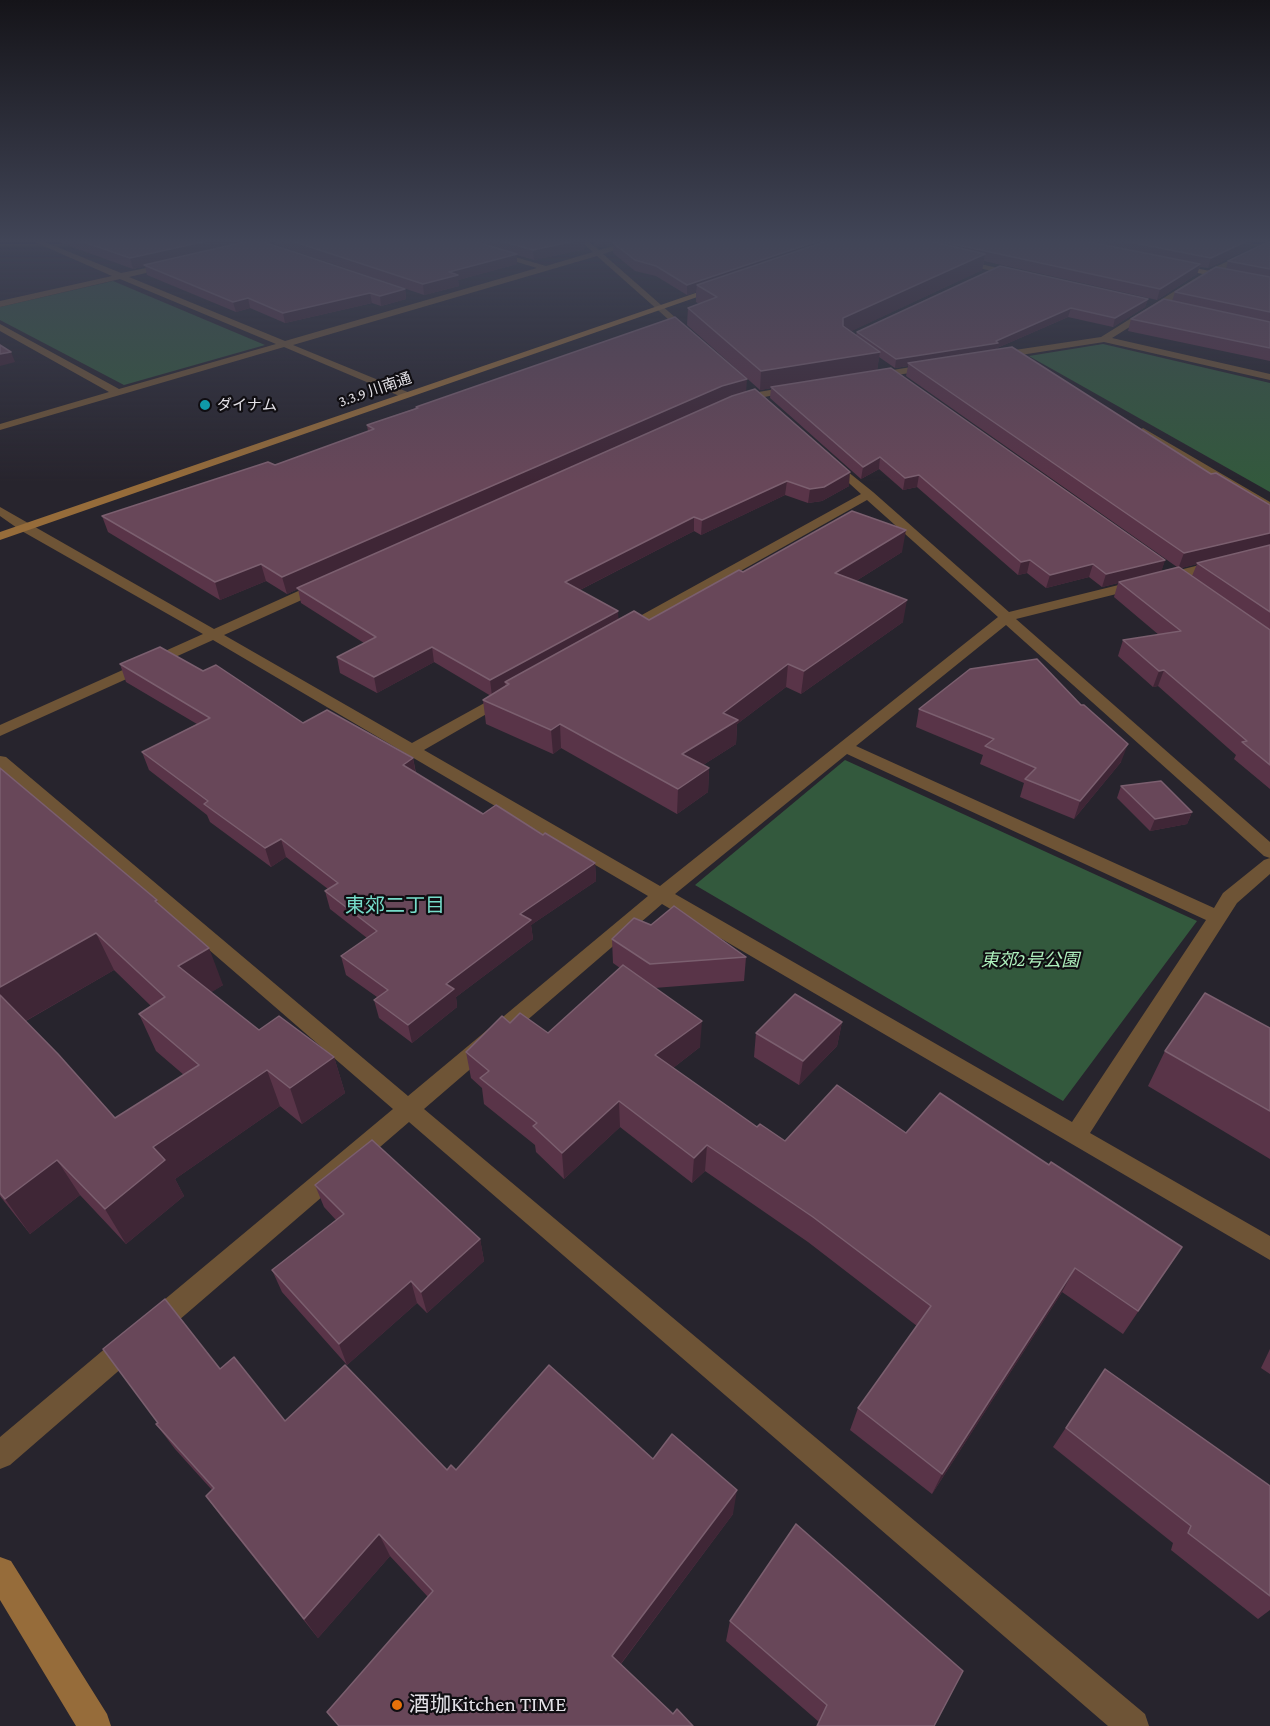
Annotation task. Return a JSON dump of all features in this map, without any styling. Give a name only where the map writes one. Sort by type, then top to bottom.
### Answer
[{"type":"street","points":[[226,321],[406,395]]},
{"type":"street","points":[[0,427],[366,321]]},
{"type":"street","name":"3.3.9 川南通","points":[[0,536],[623,321]]},
{"type":"street","points":[[674,321],[695,339]]},
{"type":"street","points":[[1104,339],[1133,321]]},
{"type":"street","points":[[0,327],[118,393]]},
{"type":"street","points":[[979,359],[1104,339],[1270,377]]},
{"type":"street","points":[[1012,353],[1032,365]]},
{"type":"street","points":[[858,378],[887,370],[946,364]]},
{"type":"street","points":[[887,370],[910,386]]},
{"type":"street","points":[[726,405],[753,391],[802,387]]},
{"type":"street","points":[[753,391],[774,410]]},
{"type":"street","points":[[1131,424],[1270,507]]},
{"type":"street","points":[[826,456],[1270,852]]},
{"type":"street","points":[[609,639],[869,494]]},
{"type":"street","points":[[0,511],[1270,1249]]},
{"type":"street","points":[[0,1455],[661,895],[1007,617],[1239,560]]},
{"type":"street","points":[[0,730],[333,581]]},
{"type":"street","points":[[412,750],[515,692]]},
{"type":"street","points":[[845,747],[1218,918]]},
{"type":"street","points":[[0,761],[1133,1726]]},
{"type":"street","points":[[1076,1136],[1230,898],[1270,864]]},
{"type":"street","points":[[0,1572],[95,1726]]},
{"type":"green space","points":[[1,321],[207,321],[265,345],[124,385]]},
{"type":"green space","points":[[1103,344],[1270,383],[1270,492],[1029,356]]},
{"type":"green space","name":"東郊2号公園","points":[[845,760],[1197,921],[1063,1101],[695,885]]},
{"type":"building","points":[[665,321],[679,321],[747,379],[722,386],[282,577],[261,564],[215,582],[102,516],[268,462],[275,465],[374,429],[367,425],[418,408],[416,407]]},
{"type":"building","points":[[703,321],[843,321],[843,326],[880,352],[761,371]]},
{"type":"building","points":[[882,321],[1042,321],[996,341],[998,343],[896,359],[857,332]]},
{"type":"building","points":[[1138,321],[1263,321],[1270,322],[1270,348]]},
{"type":"building","points":[[0,345],[11,352],[0,354]]},
{"type":"building","points":[[1012,347],[1211,474],[1216,473],[1270,505],[1270,533],[1184,553],[908,363]]},
{"type":"building","points":[[891,368],[1165,560],[1106,574],[1093,564],[1050,575],[1030,560],[1021,562],[919,475],[905,478],[880,457],[863,467],[771,387]]},
{"type":"building","points":[[755,389],[850,472],[824,487],[810,489],[787,481],[702,520],[694,517],[565,582],[618,611],[490,680],[432,647],[374,677],[337,657],[376,637],[297,588],[732,396]]},
{"type":"building","points":[[852,511],[906,530],[835,573],[907,600],[804,671],[788,664],[723,713],[738,720],[682,754],[709,768],[678,789],[560,724],[551,730],[483,700],[509,684],[505,682],[634,611],[649,620],[739,570],[743,572]]},
{"type":"building","points":[[1270,545],[1270,612],[1197,563]]},
{"type":"building","points":[[1179,567],[1270,630],[1270,765],[1242,742],[1247,741],[1164,670],[1159,671],[1123,640],[1181,631],[1119,582]]},
{"type":"building","points":[[160,647],[203,671],[216,665],[303,723],[327,710],[413,758],[403,765],[483,814],[496,805],[543,835],[545,833],[595,863],[520,914],[531,920],[446,984],[454,989],[408,1025],[374,1000],[388,990],[341,956],[377,931],[325,891],[338,883],[281,839],[265,848],[204,804],[208,801],[142,752],[210,718],[120,664]]},
{"type":"building","points":[[1037,659],[1081,705],[1084,705],[1128,744],[1080,801],[1025,779],[1036,768],[985,746],[994,739],[919,709],[970,669]]},
{"type":"building","points":[[0,768],[157,900],[155,901],[209,948],[178,966],[259,1030],[279,1016],[334,1057],[290,1088],[267,1070],[153,1147],[165,1160],[105,1209],[57,1160],[5,1199],[0,1193],[0,995],[58,1054],[115,1118],[199,1065],[139,1014],[165,997],[96,933],[0,987]]},
{"type":"building","points":[[1161,781],[1192,812],[1155,819],[1121,786]]},
{"type":"building","points":[[674,906],[746,957],[650,964],[612,939],[634,918],[651,925]]},
{"type":"building","points":[[623,965],[702,1021],[655,1055],[757,1127],[760,1124],[785,1141],[837,1085],[906,1133],[940,1093],[1049,1165],[1051,1162],[1182,1247],[1138,1311],[1075,1268],[942,1474],[858,1408],[931,1306],[813,1217],[707,1145],[694,1158],[619,1101],[562,1153],[533,1126],[537,1123],[480,1078],[489,1071],[466,1052],[502,1016],[510,1023],[520,1013],[548,1033]]},
{"type":"building","points":[[1205,993],[1270,1028],[1270,1111],[1165,1051]]},
{"type":"building","points":[[795,994],[842,1022],[803,1061],[756,1033]]},
{"type":"building","points":[[372,1140],[480,1239],[421,1292],[411,1281],[339,1344],[272,1270],[344,1214],[315,1185]]},
{"type":"building","points":[[165,1299],[220,1369],[234,1357],[285,1421],[345,1365],[447,1470],[451,1465],[456,1470],[549,1365],[653,1459],[672,1434],[737,1490],[612,1656],[673,1714],[677,1709],[693,1726],[339,1726],[327,1712],[433,1591],[379,1534],[304,1619],[206,1496],[214,1488],[156,1424],[158,1423],[103,1349]]},
{"type":"building","points":[[1105,1369],[1270,1486],[1270,1596],[1188,1533],[1191,1526],[1066,1428]]},
{"type":"building","points":[[796,1524],[963,1671],[934,1726],[817,1726],[827,1705],[730,1621]]},
{"type":"place","name":"ダイナム","points":[[205,405]]},
{"type":"place","name":"酒珈Kitchen TIME","points":[[397,1705]]},
{"type":"district","name":"東郊二丁目","points":[[395,906]]}]
